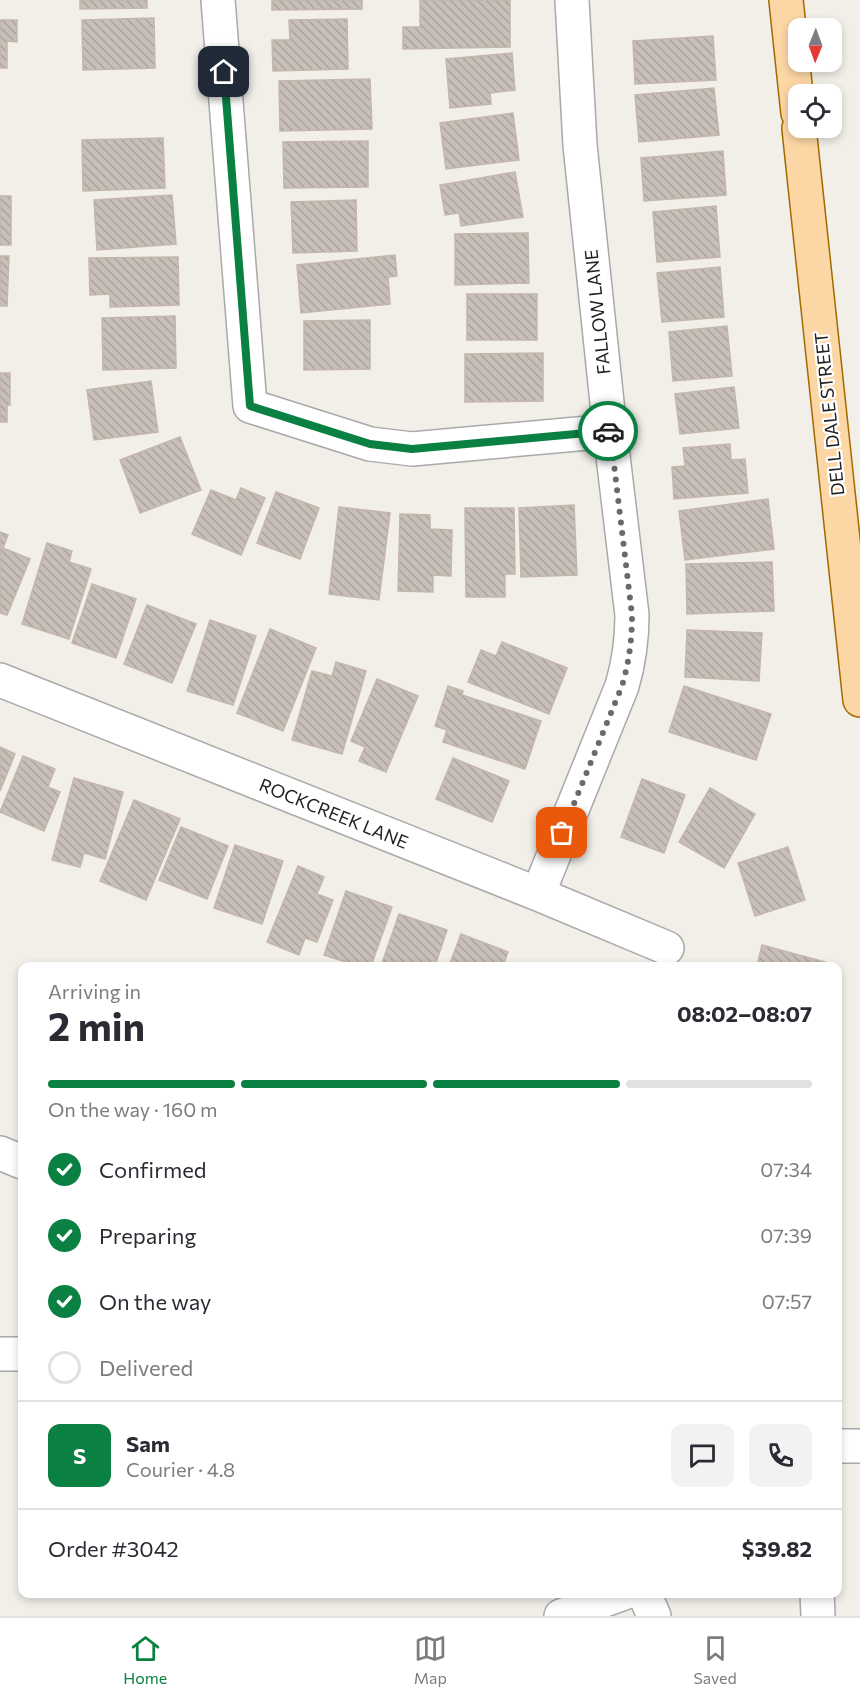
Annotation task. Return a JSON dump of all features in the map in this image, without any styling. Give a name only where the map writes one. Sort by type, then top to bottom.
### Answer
[{"type":"main road","points":[[786,0],[795,84]]},
{"type":"main road","name":"DELL DALE STREET","points":[[801,138],[860,700]]},
{"type":"street","points":[[218,0],[250,406],[370,444],[412,449],[610,431]]},
{"type":"street","name":"FALLOW LANE","points":[[538,894],[612,711],[629,663],[632,640],[632,615],[580,144],[572,0]]},
{"type":"street","name":"ROCKCREEK LANE","points":[[0,680],[538,894],[667,948]]},
{"type":"street","points":[[0,1153],[18,1160]]},
{"type":"street","points":[[0,1354],[18,1354]]},
{"type":"street","points":[[842,1446],[860,1446]]},
{"type":"street","points":[[561,1616],[610,1598]]},
{"type":"street","points":[[646,1598],[654,1616]]},
{"type":"street","points":[[817,1598],[818,1616]]},
{"type":"building","points":[[80,0],[147,0],[147,8],[80,9]]},
{"type":"building","points":[[272,0],[362,0],[362,9],[272,10]]},
{"type":"building","points":[[420,0],[510,0],[510,47],[403,49],[403,27],[420,27]]},
{"type":"building","points":[[154,18],[155,68],[83,70],[82,20]]},
{"type":"building","points":[[347,19],[348,69],[273,71],[272,40],[290,40],[289,20]]},
{"type":"building","points":[[0,20],[17,20],[17,42],[7,41],[7,68],[0,68]]},
{"type":"building","points":[[713,36],[716,80],[635,84],[633,41]]},
{"type":"building","points":[[512,53],[515,90],[490,93],[491,104],[450,108],[446,59]]},
{"type":"building","points":[[370,79],[372,129],[280,131],[279,81]]},
{"type":"building","points":[[714,88],[719,135],[639,142],[635,95]]},
{"type":"building","points":[[513,113],[519,160],[446,169],[440,123]]},
{"type":"building","points":[[163,138],[165,188],[83,191],[82,140]]},
{"type":"building","points":[[368,141],[368,187],[284,188],[283,142]]},
{"type":"building","points":[[723,151],[726,195],[644,201],[641,158]]},
{"type":"building","points":[[515,172],[523,217],[461,226],[459,213],[445,215],[440,185]]},
{"type":"building","points":[[172,195],[176,244],[97,250],[94,200]]},
{"type":"building","points":[[0,196],[11,196],[11,245],[0,245]]},
{"type":"building","points":[[356,200],[357,251],[293,253],[291,202]]},
{"type":"building","points":[[716,206],[720,257],[657,262],[653,212]]},
{"type":"building","points":[[528,233],[529,283],[455,285],[455,234]]},
{"type":"building","points":[[395,255],[397,276],[388,277],[390,304],[301,313],[297,265]]},
{"type":"building","points":[[0,256],[9,256],[7,306],[0,306]]},
{"type":"building","points":[[178,257],[179,305],[110,307],[110,294],[90,295],[89,258]]},
{"type":"building","points":[[720,267],[724,317],[662,322],[657,273]]},
{"type":"building","points":[[467,294],[537,294],[537,340],[467,340]]},
{"type":"building","points":[[175,316],[176,368],[103,370],[102,318]]},
{"type":"building","points":[[370,320],[370,369],[304,370],[304,321]]},
{"type":"building","points":[[727,326],[732,376],[673,381],[669,332]]},
{"type":"building","points":[[543,353],[543,401],[465,402],[465,354]]},
{"type":"building","points":[[0,373],[10,373],[10,405],[7,405],[7,422],[0,422]]},
{"type":"building","points":[[151,381],[158,432],[94,440],[87,390]]},
{"type":"building","points":[[734,387],[739,428],[680,434],[675,394]]},
{"type":"building","points":[[180,437],[201,490],[140,513],[120,460]]},
{"type":"building","points":[[730,444],[731,460],[745,459],[748,493],[674,499],[672,467],[685,466],[683,448]]},
{"type":"building","points":[[241,488],[265,498],[241,555],[192,534],[211,490],[236,500]]},
{"type":"building","points":[[276,492],[319,508],[300,559],[257,543]]},
{"type":"building","points":[[768,499],[774,549],[685,560],[679,511]]},
{"type":"building","points":[[574,505],[577,575],[521,577],[519,508]]},
{"type":"building","points":[[339,507],[390,513],[379,600],[329,594]]},
{"type":"building","points":[[465,508],[514,508],[515,574],[505,574],[505,597],[466,597]]},
{"type":"building","points":[[400,514],[430,515],[430,529],[452,530],[451,576],[433,575],[433,592],[398,591]]},
{"type":"building","points":[[0,532],[8,535],[3,548],[30,559],[7,615],[0,613]]},
{"type":"building","points":[[47,543],[72,551],[69,562],[91,569],[69,639],[22,624]]},
{"type":"building","points":[[772,562],[774,611],[687,614],[686,564]]},
{"type":"building","points":[[92,584],[136,599],[116,658],[72,643]]},
{"type":"building","points":[[147,605],[196,624],[172,683],[124,664]]},
{"type":"building","points":[[210,620],[256,636],[233,705],[187,691]]},
{"type":"building","points":[[270,629],[316,648],[283,731],[237,713]]},
{"type":"building","points":[[687,630],[762,633],[759,681],[685,677]]},
{"type":"building","points":[[502,642],[567,668],[549,714],[468,682],[481,650],[496,656]]},
{"type":"building","points":[[336,662],[366,671],[342,754],[292,740],[312,671],[332,676]]},
{"type":"building","points":[[377,679],[418,696],[386,772],[359,761],[365,747],[351,741]]},
{"type":"building","points":[[448,686],[463,691],[462,695],[541,721],[525,769],[443,742],[447,730],[435,726]]},
{"type":"building","points":[[684,686],[771,714],[756,760],[669,732]]},
{"type":"building","points":[[0,747],[15,754],[0,791]]},
{"type":"building","points":[[23,756],[55,769],[48,787],[60,792],[44,831],[0,812]]},
{"type":"building","points":[[453,758],[509,781],[492,822],[436,799]]},
{"type":"building","points":[[74,778],[123,792],[105,859],[84,853],[80,867],[52,860]]},
{"type":"building","points":[[642,779],[685,795],[664,853],[621,837]]},
{"type":"building","points":[[710,788],[755,814],[724,868],[679,842]]},
{"type":"building","points":[[134,800],[180,819],[146,900],[100,881]]},
{"type":"building","points":[[181,827],[228,846],[207,899],[159,880]]},
{"type":"building","points":[[235,845],[283,861],[262,924],[214,908]]},
{"type":"building","points":[[788,847],[805,900],[755,916],[738,863]]},
{"type":"building","points":[[298,866],[324,877],[317,894],[333,900],[317,942],[305,938],[299,955],[267,942]]},
{"type":"building","points":[[346,891],[392,907],[372,962],[346,962],[324,955]]},
{"type":"building","points":[[399,914],[447,930],[436,962],[382,962]]},
{"type":"building","points":[[461,934],[508,952],[504,962],[450,962]]},
{"type":"building","points":[[762,945],[825,962],[758,962]]},
{"type":"way so far","points":[[562,833],[622,686],[629,663],[632,640],[632,615],[610,431],[608,431]]},
{"type":"route","points":[[224,72],[250,406],[370,444],[412,449],[608,431]]}]
